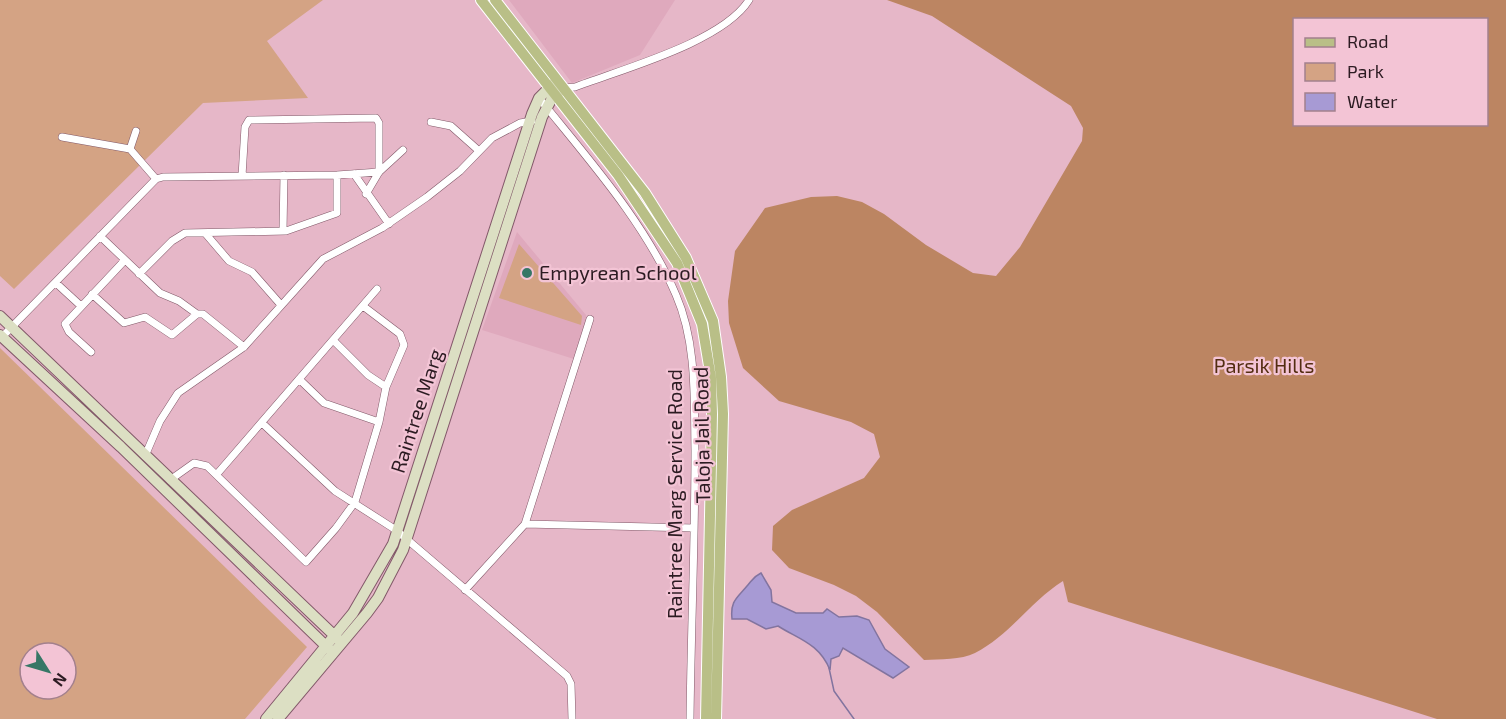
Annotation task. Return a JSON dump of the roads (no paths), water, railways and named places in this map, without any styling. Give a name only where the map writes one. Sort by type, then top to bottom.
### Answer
[{"type":"main road","points":[[481,0],[557,88]]},
{"type":"main road","points":[[495,0],[557,88]]},
{"type":"main road","name":"Raintree Marg","points":[[271,718],[378,598],[406,542],[535,122],[539,98],[557,88]]},
{"type":"main road","name":"Raintree Marg","points":[[339,640],[393,544],[535,122],[547,107],[557,88]]},
{"type":"main road","name":"Taloja Jail Road","points":[[557,88],[658,232],[687,283],[702,324],[711,378],[712,414],[706,719]]},
{"type":"main road","name":"Taloja Jail Road","points":[[557,88],[662,218],[697,279],[713,321],[721,377],[723,414],[716,719]]},
{"type":"main road","points":[[0,316],[16,328],[112,424],[126,448],[145,456],[166,484],[330,650]]},
{"type":"main road","points":[[16,328],[3,339],[97,427],[126,448],[339,640]]},
{"type":"main road","points":[[79,410],[92,405]]},
{"type":"street","points":[[557,88],[575,87],[700,39],[724,26],[749,0]]},
{"type":"street","name":"Raintree Marg Service Road","points":[[539,98],[632,217],[659,261],[677,297],[688,336],[694,385],[690,719]]},
{"type":"street","points":[[242,176],[244,127],[249,120],[376,118],[379,123],[380,172]]},
{"type":"street","points":[[431,122],[451,126],[478,150]]},
{"type":"street","points":[[145,456],[160,422],[178,393],[244,347],[323,259],[389,224],[447,183],[492,138],[535,122]]},
{"type":"street","points":[[130,149],[136,131]]},
{"type":"street","points":[[62,137],[130,149],[156,179]]},
{"type":"street","points":[[366,194],[380,172],[403,150]]},
{"type":"street","points":[[16,328],[34,306],[156,179],[380,172]]},
{"type":"street","points":[[354,174],[389,224]]},
{"type":"street","points":[[283,231],[284,175]]},
{"type":"street","points":[[139,274],[176,238],[185,234],[283,231],[337,213],[337,175]]},
{"type":"street","points":[[205,232],[229,261],[252,272],[280,305]]},
{"type":"street","points":[[100,236],[160,293],[179,301],[197,314],[209,317],[244,347]]},
{"type":"street","points":[[91,352],[66,326],[81,306],[125,260]]},
{"type":"street","points":[[56,283],[81,306]]},
{"type":"street","points":[[216,474],[377,289]]},
{"type":"street","points":[[92,294],[124,323],[145,317],[172,335],[197,314]]},
{"type":"street","points":[[166,484],[194,463],[201,463],[216,474],[306,562],[355,502],[379,422],[386,387],[404,340],[397,331],[363,306]]},
{"type":"street","points":[[465,590],[525,524],[590,319]]},
{"type":"street","points":[[333,340],[368,375],[386,387]]},
{"type":"street","points":[[299,380],[324,403],[379,422]]},
{"type":"street","points":[[262,423],[335,491],[396,530],[406,542],[567,676],[571,684],[572,719]]},
{"type":"street","points":[[525,524],[694,528]]},
{"type":"water","points":[[761,573],[771,590],[772,602],[796,613],[823,613],[827,609],[839,617],[857,616],[869,620],[885,649],[909,667],[893,678],[843,648],[839,656],[831,659],[830,670],[814,648],[778,626],[766,629],[747,619],[732,619],[735,600],[753,578]]},
{"type":"waterway","points":[[829,668],[834,691],[854,719]]},
{"type":"place","name":"Empyrean School","points":[[527,273]]},
{"type":"park label","name":"Parsik Hills","points":[[1264,366]]}]
